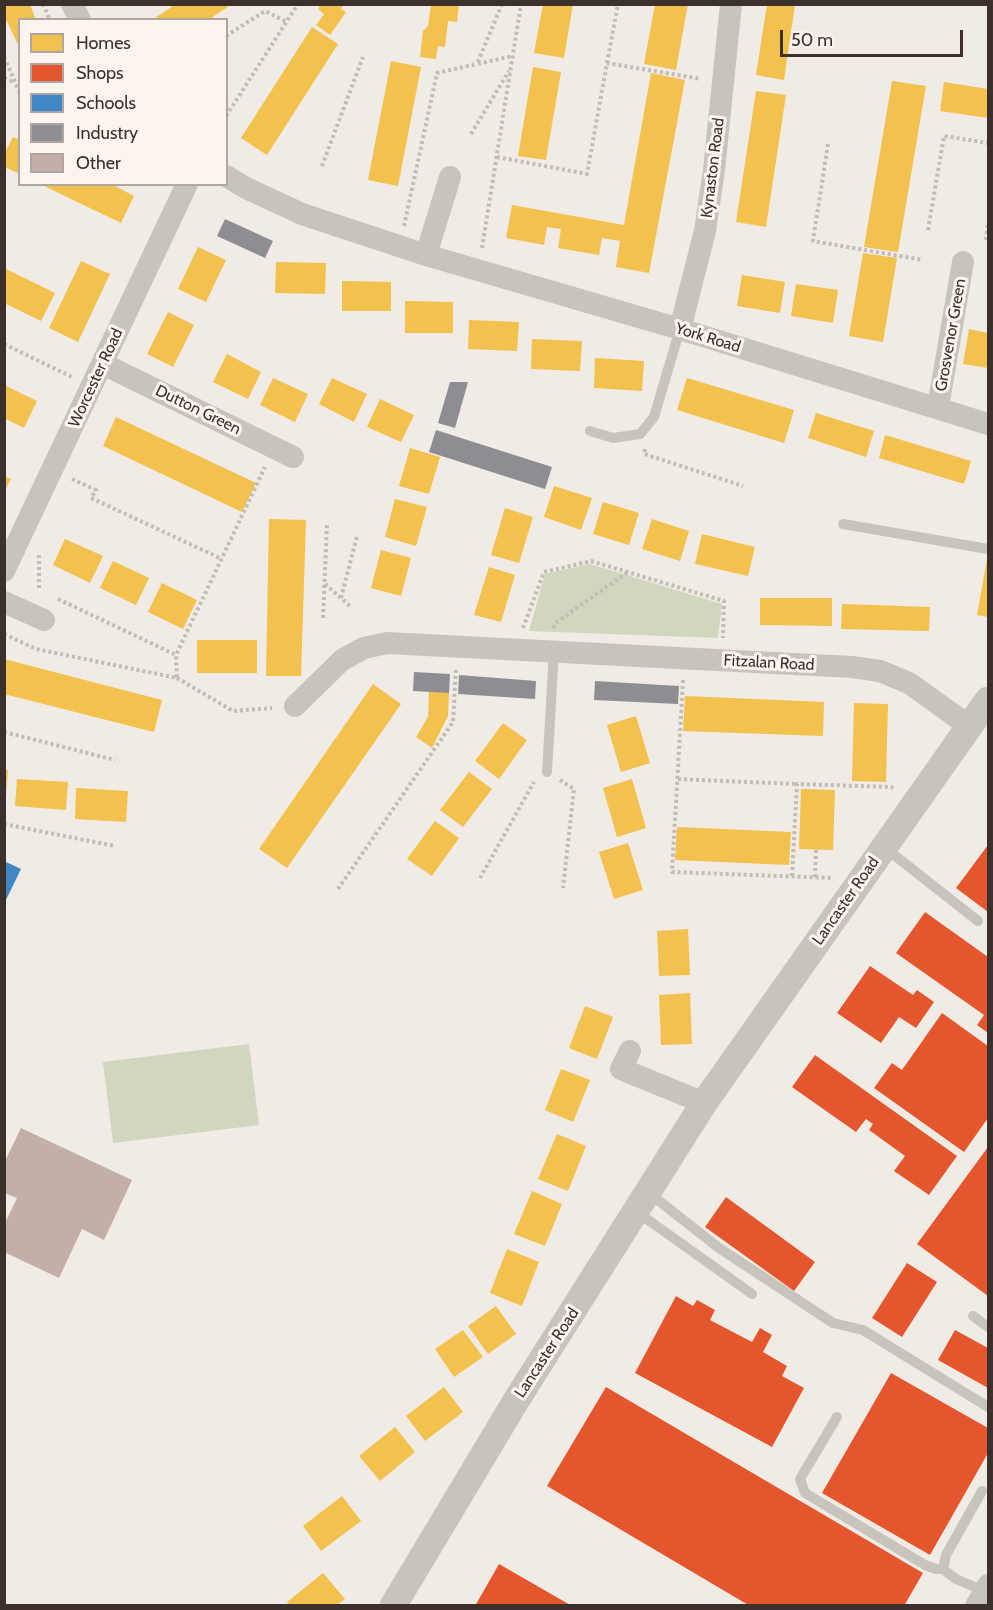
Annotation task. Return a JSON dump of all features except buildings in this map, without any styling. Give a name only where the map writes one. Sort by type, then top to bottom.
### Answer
[{"type":"street","points":[[72,4],[79,18]]},
{"type":"street","name":"Kynaston Road","points":[[680,329],[705,231],[714,170],[731,4]]},
{"type":"street","name":"York Road","points":[[228,177],[302,214],[426,255],[680,329],[988,424]]},
{"type":"street","points":[[426,255],[450,177]]},
{"type":"street","name":"Worcester Road","points":[[4,571],[186,186]]},
{"type":"street","name":"Grosvenor Green","points":[[938,407],[963,262]]},
{"type":"street","name":"Dutton Green","points":[[103,364],[284,452]]},
{"type":"street","points":[[4,602],[44,620]]},
{"type":"street","name":"Fitzalan Road","points":[[295,706],[342,660],[364,648],[387,643],[852,667],[879,671],[909,683],[969,726]]},
{"type":"street","name":"Lancaster Road","points":[[393,1605],[517,1400],[704,1104],[988,699]]},
{"type":"street","points":[[630,1051],[621,1069],[704,1104]]},
{"type":"lane","points":[[590,431],[613,438],[639,434],[654,417],[680,329]]},
{"type":"lane","points":[[843,524],[988,549]]},
{"type":"lane","points":[[547,772],[550,651]]},
{"type":"lane","points":[[884,847],[978,921]]},
{"type":"lane","points":[[643,1203],[752,1294]]},
{"type":"lane","points":[[643,1203],[719,1248],[833,1323],[863,1330],[988,1407]]},
{"type":"lane","points":[[973,1316],[988,1327]]},
{"type":"lane","points":[[837,1417],[800,1479],[805,1493],[925,1565],[943,1569],[983,1594]]},
{"type":"lane","points":[[943,1569],[946,1555],[982,1491]]},
{"type":"path","points":[[43,4],[49,18]]},
{"type":"path","points":[[228,113],[298,4]]},
{"type":"path","points":[[477,64],[502,4]]},
{"type":"path","points":[[479,270],[521,4]]},
{"type":"path","points":[[497,157],[586,174],[618,4]]},
{"type":"path","points":[[228,35],[265,11],[287,22]]},
{"type":"path","points":[[399,246],[437,73],[513,56]]},
{"type":"path","points":[[4,57],[18,89]]},
{"type":"path","points":[[322,166],[363,57]]},
{"type":"path","points":[[607,63],[723,82]]},
{"type":"path","points":[[471,134],[511,68]]},
{"type":"path","points":[[4,78],[15,84]]},
{"type":"path","points":[[928,230],[944,136],[988,143]]},
{"type":"path","points":[[828,144],[813,241],[923,260]]},
{"type":"path","points":[[986,240],[988,224]]},
{"type":"path","points":[[4,344],[92,387]]},
{"type":"path","points":[[654,417],[644,454],[743,486]]},
{"type":"path","points":[[177,678],[176,655],[222,559],[284,452]]},
{"type":"path","points":[[53,469],[96,490],[92,498],[222,559]]},
{"type":"path","points":[[323,618],[327,524]]},
{"type":"path","points":[[341,598],[357,537]]},
{"type":"path","points":[[516,649],[543,572],[591,561],[724,601],[722,660]]},
{"type":"path","points":[[550,651],[551,632],[558,621],[628,572]]},
{"type":"path","points":[[325,583],[350,606]]},
{"type":"path","points":[[30,586],[39,590]]},
{"type":"path","points":[[50,595],[176,655]]},
{"type":"path","points":[[4,634],[36,649],[177,678],[233,711],[295,706]]},
{"type":"path","points":[[338,890],[453,722],[456,646]]},
{"type":"path","points":[[685,659],[672,872],[861,879]]},
{"type":"path","points":[[4,732],[116,760]]},
{"type":"path","points":[[480,878],[532,783],[547,772],[574,789],[563,888]]},
{"type":"path","points":[[678,779],[891,787],[915,803]]},
{"type":"path","points":[[792,876],[797,784]]},
{"type":"path","points":[[4,824],[115,846]]},
{"type":"path","points":[[815,877],[816,850]]},
{"type":"green space","points":[[590,564],[722,604],[718,638],[529,631],[545,574]]},
{"type":"green space","points":[[249,1044],[259,1125],[113,1143],[103,1062]]}]
